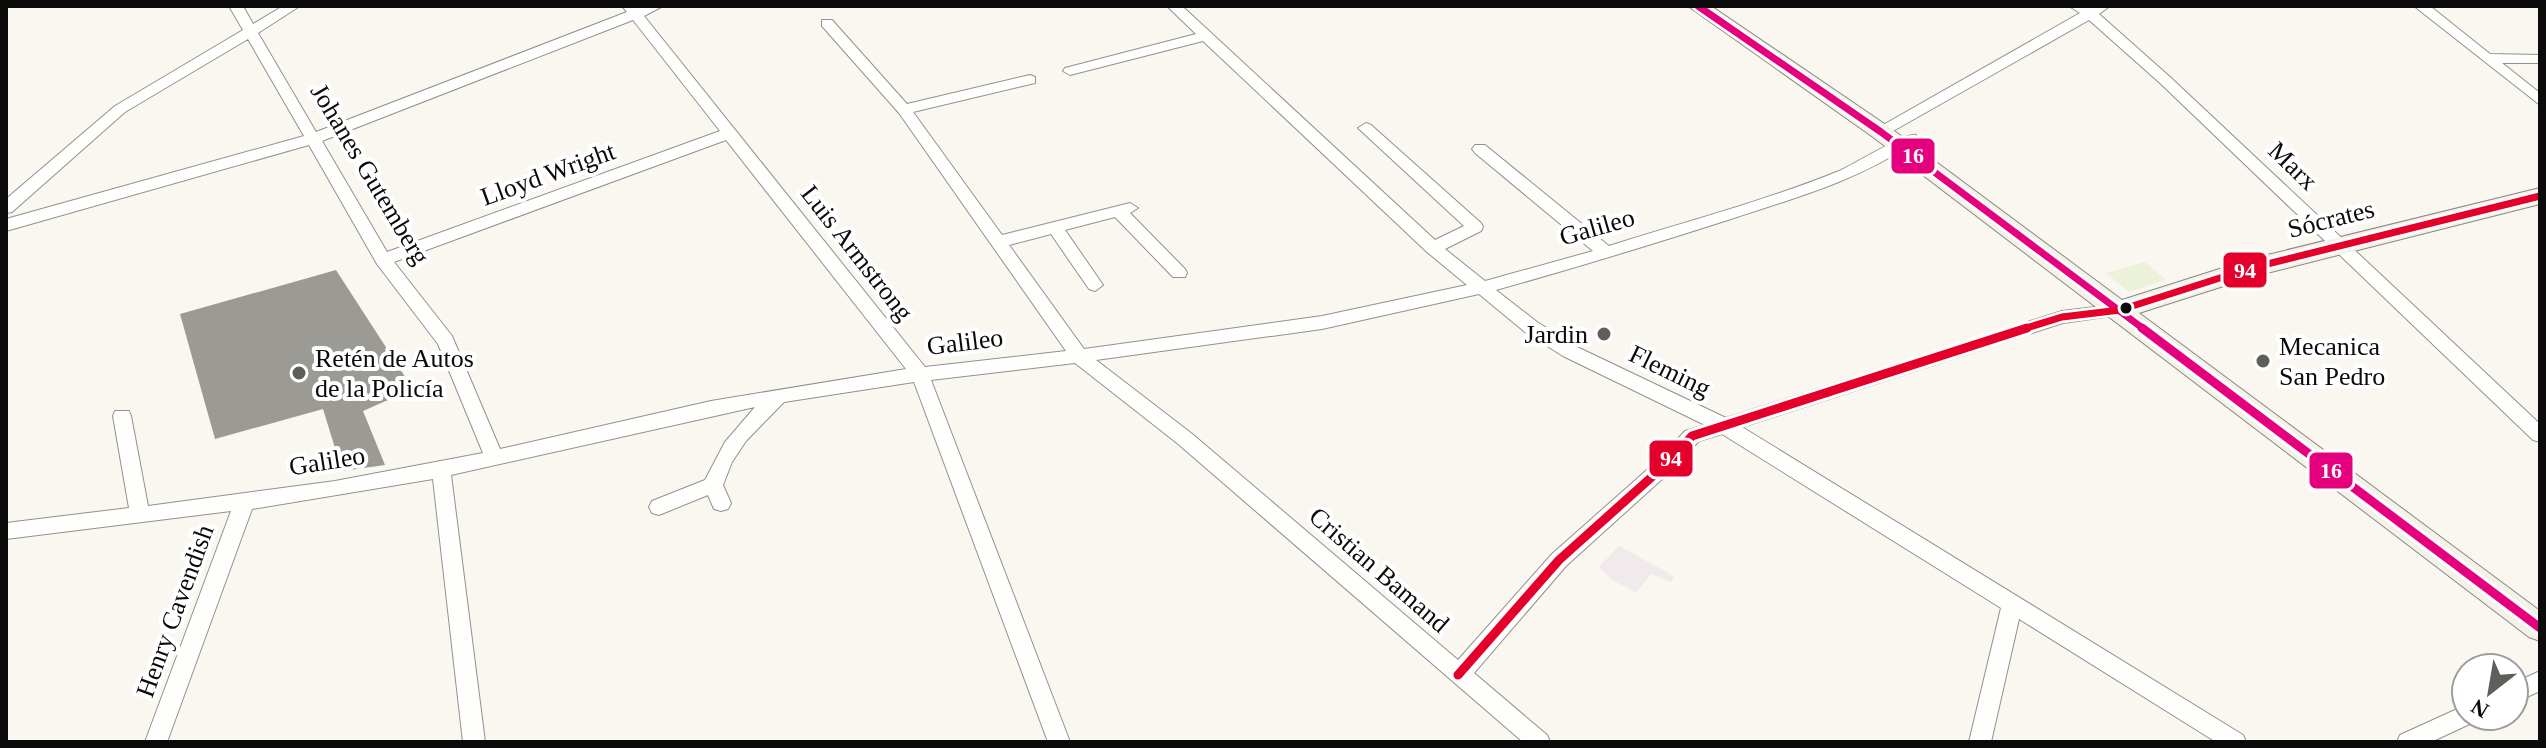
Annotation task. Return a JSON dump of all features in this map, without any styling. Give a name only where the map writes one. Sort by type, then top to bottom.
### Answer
[{"type":"main road","points":[[1698,6],[1740,27],[1897,135],[2540,609]]},
{"type":"main road","points":[[1720,6],[1740,27]]},
{"type":"main road","name":"Sócrates","points":[[2129,307],[2251,268],[2540,196]]},
{"type":"main road","points":[[2129,307],[2540,628]]},
{"type":"street","name":"Johanes Gutemberg","points":[[236,6],[253,29],[383,260],[446,341],[494,457]]},
{"type":"street","points":[[6,208],[120,109],[293,6]]},
{"type":"street","points":[[6,225],[315,138],[632,10],[656,6]]},
{"type":"street","name":"Fleming","points":[[1174,6],[1478,288],[1569,351],[1723,425],[2012,603],[2203,732],[2235,742]]},
{"type":"street","points":[[2421,6],[2540,100]]},
{"type":"street","name":"Galileo","points":[[6,531],[245,500],[441,469],[779,396],[920,374],[1081,358],[1272,331],[1478,288],[1605,252],[1830,179],[2090,9]]},
{"type":"street","name":"Marx","points":[[2090,9],[2540,435]]},
{"type":"street","name":"Luis Armstrong","points":[[632,10],[920,374],[1059,742]]},
{"type":"street","name":"Cristian Bamand","points":[[827,23],[904,110],[1081,358],[1184,438],[1539,742]]},
{"type":"street","points":[[1070,71],[1207,36]]},
{"type":"street","points":[[2487,58],[2540,59]]},
{"type":"street","points":[[904,110],[1030,80]]},
{"type":"street","points":[[1366,128],[1475,227],[1433,248]]},
{"type":"street","name":"Lloyd Wright","points":[[383,260],[730,133]]},
{"type":"street","points":[[1480,149],[1605,252]]},
{"type":"street","points":[[998,242],[1124,210],[1179,273]]},
{"type":"street","points":[[1054,226],[1095,285]]},
{"type":"street","points":[[1458,675],[1559,560],[1664,466],[1692,436],[2062,317],[2129,307]]},
{"type":"street","points":[[659,507],[717,494],[719,465],[734,438],[779,396]]},
{"type":"street","points":[[122,416],[140,514]]},
{"type":"street","points":[[441,469],[474,742]]},
{"type":"street","name":"Henry Cavendish","points":[[156,742],[245,500]]},
{"type":"street","points":[[1980,742],[2012,603]]},
{"type":"street","points":[[2408,742],[2450,722]]},
{"type":"shaded area","points":[[1619,546],[1674,576],[1671,582],[1651,574],[1636,593],[1611,579],[1599,567]]},
{"type":"green space","points":[[2145,262],[2166,280],[2129,292],[2106,273]]},
{"type":"building","name":"Retén de Autos de la Policía","points":[[336,270],[413,389],[363,411],[385,465],[342,471],[323,409],[215,439],[180,314]]},
{"type":"transit line","name":"16","points":[[1698,6],[1881,132],[2540,628]]},
{"type":"transit line","name":"94","points":[[1458,675],[1559,560],[1664,466],[1692,436],[2062,317],[2120,310],[2251,268],[2540,196]]},
{"type":"place","name":"Jardin","points":[[1604,334]]},
{"type":"place","name":"Mecanica San Pedro","points":[[2263,361]]},
{"type":"place","name":"Retén de Autos de la Policía","points":[[299,373]]}]
